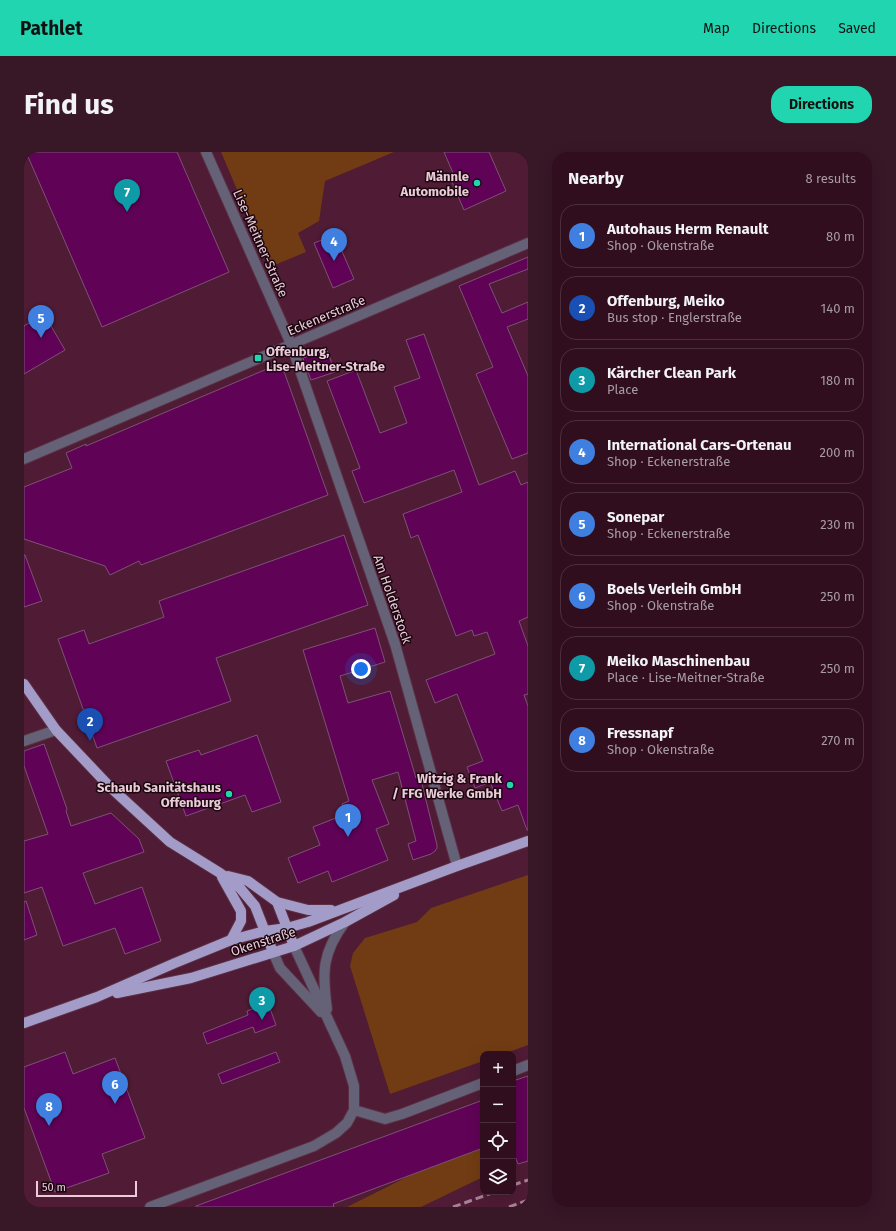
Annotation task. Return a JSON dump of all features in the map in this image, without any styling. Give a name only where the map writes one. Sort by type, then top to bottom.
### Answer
[{"type":"main road","points":[[24,684],[56,730],[109,786],[170,842],[220,873],[240,888],[255,906],[273,952]]},
{"type":"main road","name":"Okenstraße","points":[[24,1023],[97,997],[231,940],[265,931],[287,928],[528,841]]},
{"type":"main road","points":[[220,873],[248,881],[277,902],[308,910],[342,909]]},
{"type":"main road","points":[[220,873],[241,911],[240,921],[231,940]]},
{"type":"main road","name":"Okenstraße","points":[[97,997],[191,978],[294,946],[345,922],[425,878]]},
{"type":"main road","points":[[277,902],[294,946]]},
{"type":"street","name":"Lise-Meitner-Straße","points":[[206,152],[291,344]]},
{"type":"street","name":"Eckenerstraße","points":[[24,459],[528,243]]},
{"type":"street","name":"Am Holderstock","points":[[291,344],[395,644],[457,866]]},
{"type":"street","points":[[24,742],[56,730]]},
{"type":"street","points":[[328,1019],[323,985],[324,966],[337,933],[345,922]]},
{"type":"street","points":[[150,1207],[314,1146],[336,1133],[347,1123],[354,1110],[354,1086],[345,1056],[294,946]]},
{"type":"street","points":[[273,952],[280,968],[328,1019]]},
{"type":"street","points":[[516,1070],[528,1066]]},
{"type":"street","points":[[354,1110],[385,1119],[480,1084]]},
{"type":"shaded area","points":[[24,152],[528,152],[528,1207],[24,1207]]},
{"type":"shaded area","points":[[221,152],[394,152],[325,181],[319,221],[298,233],[306,252],[270,267]]},
{"type":"shaded area","points":[[528,875],[528,1045],[511,1051],[480,1051],[480,1062],[390,1094],[350,966],[353,953],[365,938],[417,922],[431,908]]},
{"type":"shaded area","points":[[480,1149],[480,1178],[421,1207],[347,1207],[413,1174]]},
{"type":"building","points":[[26,152],[177,152],[229,272],[102,327]]},
{"type":"building","name":"Männle Automobile","points":[[444,152],[489,152],[506,191],[464,210],[449,175],[453,173]]},
{"type":"building","points":[[335,235],[354,279],[333,288],[314,243]]},
{"type":"building","points":[[528,257],[528,269],[489,284],[502,313],[528,302],[528,319],[507,327],[528,376],[528,453],[512,459],[476,374],[493,367],[459,286]]},
{"type":"building","points":[[44,314],[65,350],[24,374],[24,326]]},
{"type":"building","points":[[424,334],[479,485],[515,471],[521,485],[528,482],[528,617],[519,621],[528,646],[528,694],[524,695],[528,706],[528,830],[518,805],[502,811],[490,782],[475,788],[467,767],[483,761],[457,694],[435,703],[426,680],[495,654],[487,632],[474,636],[472,630],[456,636],[418,535],[411,538],[403,514],[462,492],[454,470],[364,503],[352,471],[360,468],[327,381],[356,370],[380,433],[407,423],[394,387],[420,378],[406,340]]},
{"type":"building","points":[[327,350],[335,372],[311,380],[303,358]]},
{"type":"building","points":[[281,363],[328,495],[141,565],[139,561],[110,575],[105,566],[24,539],[24,487],[72,468],[66,453],[86,444],[86,446]]},
{"type":"building","points":[[344,535],[368,605],[216,658],[231,701],[97,748],[58,639],[84,630],[89,644],[164,617],[159,601]]},
{"type":"building","points":[[24,555],[42,601],[24,607]]},
{"type":"building","points":[[375,628],[385,662],[340,676],[348,703],[390,691],[416,778],[420,776],[437,848],[431,854],[413,860],[408,844],[416,841],[398,772],[372,780],[389,824],[376,829],[388,860],[332,882],[328,871],[298,883],[288,858],[320,845],[313,827],[346,814],[342,804],[349,801],[303,650]]},
{"type":"building","points":[[257,735],[281,802],[252,812],[245,795],[186,816],[166,761],[199,750],[201,755]]},
{"type":"building","points":[[44,744],[67,809],[66,811],[71,826],[111,813],[139,839],[144,852],[83,873],[95,904],[142,887],[161,941],[125,954],[115,928],[63,946],[42,887],[24,893],[24,841],[48,834],[24,766],[24,751]]},
{"type":"building","points":[[26,901],[37,935],[24,940],[24,902]]},
{"type":"building","points":[[268,1003],[276,1025],[255,1033],[253,1027],[207,1044],[203,1033],[248,1015],[247,1011]]},
{"type":"building","points":[[65,1052],[73,1074],[115,1058],[145,1138],[102,1154],[109,1173],[55,1192],[24,1108],[24,1067]]},
{"type":"building","points":[[276,1052],[280,1062],[222,1084],[218,1074]]},
{"type":"building","points":[[528,1076],[528,1161],[518,1164],[516,1159],[516,1080]]},
{"type":"building","points":[[480,1101],[480,1149],[333,1204],[334,1207],[196,1206]]},
{"type":"railway","points":[[516,1184],[528,1180]]},
{"type":"railway","points":[[453,1207],[487,1195]]},
{"type":"railway","points":[[509,1207],[528,1200]]},
{"type":"place","name":"Männle Automobile","points":[[477,183]]},
{"type":"place","name":"Meiko Maschinenbau","points":[[127,212]]},
{"type":"place","name":"International Cars-Ortenau","points":[[334,261]]},
{"type":"place","name":"Sonepar","points":[[41,338]]},
{"type":"place","name":"Offenburg, Lise-Meitner-Straße","points":[[258,358]]},
{"type":"place","name":"Offenburg, Meiko","points":[[90,741]]},
{"type":"place","name":"Witzig & Frank / FFG Werke GmbH","points":[[510,785]]},
{"type":"place","name":"Schaub Sanitätshaus Offenburg","points":[[229,794]]},
{"type":"place","name":"Autohaus Herm Renault","points":[[348,837]]},
{"type":"place","name":"Kärcher Clean Park","points":[[262,1020]]},
{"type":"place","name":"Boels Verleih GmbH","points":[[115,1104]]},
{"type":"place","name":"Fressnapf","points":[[49,1126]]}]
